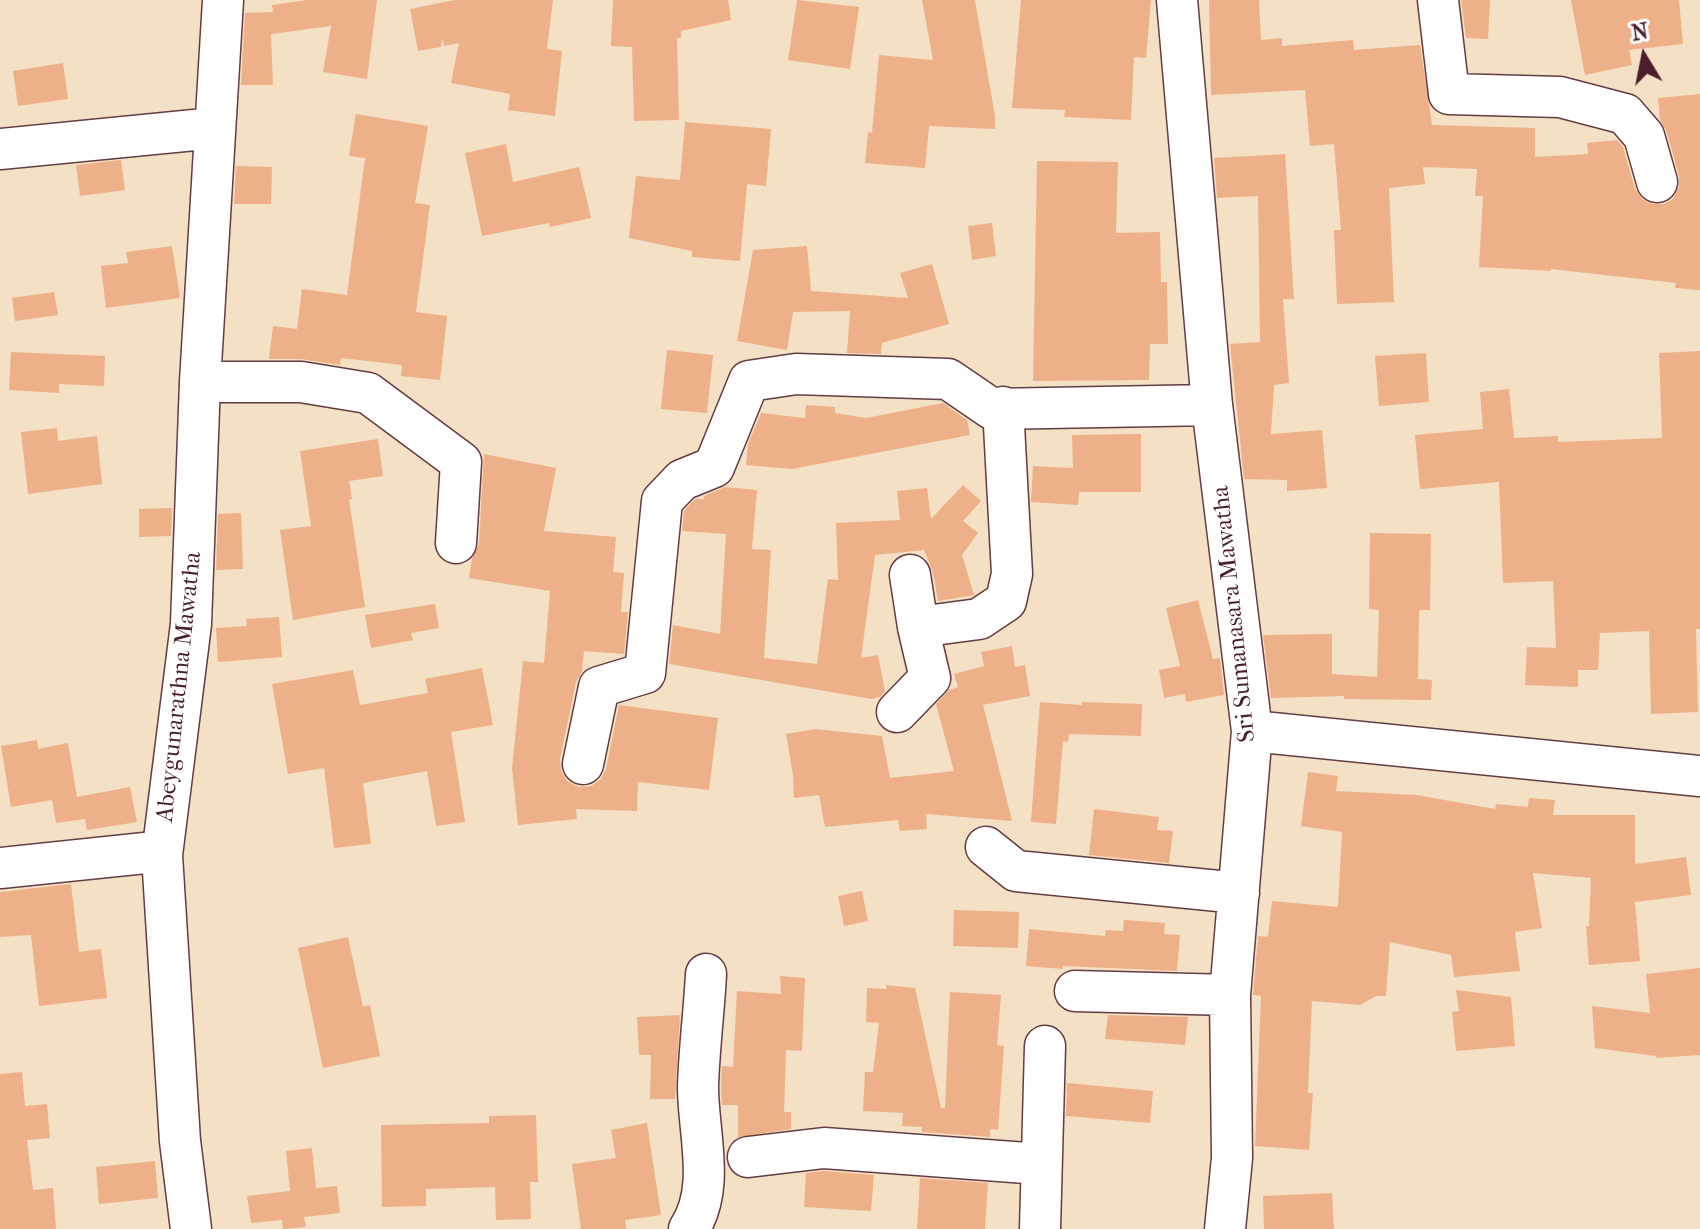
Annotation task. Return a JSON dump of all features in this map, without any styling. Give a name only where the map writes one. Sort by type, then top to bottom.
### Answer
[{"type":"street","name":"Abeygunarathna Mawatha","points":[[191,1229],[180,1141],[162,855],[191,624],[200,382],[223,0]]},
{"type":"street","name":"Sri Sumanasara Mawatha","points":[[1177,0],[1212,405],[1252,731],[1230,995],[1232,1158],[1225,1229]]},
{"type":"street","points":[[1438,0],[1449,94],[1560,97],[1625,114],[1644,136],[1657,182]]},
{"type":"street","points":[[0,149],[215,128]]},
{"type":"street","points":[[583,764],[599,687],[645,673],[662,501],[682,480],[714,467],[749,381],[796,374],[948,379],[992,409],[1212,405]]},
{"type":"street","points":[[200,382],[301,382],[368,393],[461,462],[456,543]]},
{"type":"street","points":[[918,627],[979,619],[1006,601],[1012,574],[1003,407]]},
{"type":"street","points":[[897,712],[930,678],[910,575]]},
{"type":"street","points":[[1252,731],[1700,776]]},
{"type":"street","points":[[986,847],[1016,871],[1239,893]]},
{"type":"street","points":[[0,868],[145,853],[162,855]]},
{"type":"street","points":[[689,1229],[695,1220],[704,1180],[698,1088],[706,974]]},
{"type":"street","points":[[1075,991],[1230,995]]},
{"type":"street","points":[[1040,1229],[1045,1046]]},
{"type":"street","points":[[748,1157],[824,1148],[1040,1164]]},
{"type":"building","points":[[307,0],[377,0],[367,79],[323,72],[331,26],[271,34],[273,85],[241,85],[245,13],[273,12],[272,5]]},
{"type":"building","points":[[455,0],[553,0],[547,49],[562,51],[555,116],[508,110],[510,94],[451,83],[459,43],[444,46],[442,38],[441,47],[418,51],[410,9]]},
{"type":"building","points":[[613,0],[728,0],[731,20],[681,31],[681,38],[677,38],[679,120],[634,121],[632,47],[611,46]]},
{"type":"building","points":[[797,0],[859,7],[850,69],[788,60]]},
{"type":"building","points":[[922,0],[975,0],[995,129],[929,126],[925,168],[865,163],[868,132],[872,133],[879,55],[933,60]]},
{"type":"building","points":[[1021,0],[1151,0],[1146,58],[1134,57],[1131,120],[1064,117],[1065,110],[1012,108]]},
{"type":"building","points":[[1209,0],[1259,0],[1261,40],[1282,38],[1282,46],[1353,40],[1354,50],[1420,45],[1432,125],[1535,128],[1535,157],[1588,154],[1587,143],[1617,140],[1623,147],[1635,189],[1642,199],[1652,204],[1664,204],[1673,199],[1679,187],[1679,176],[1666,130],[1660,120],[1658,98],[1700,94],[1700,290],[1675,288],[1676,283],[1551,269],[1479,267],[1483,196],[1475,196],[1477,169],[1423,167],[1425,184],[1389,188],[1394,302],[1337,304],[1334,230],[1341,230],[1334,144],[1310,146],[1305,90],[1211,95]]},
{"type":"building","points":[[1461,0],[1490,0],[1488,39],[1466,38]]},
{"type":"building","points":[[1571,0],[1679,0],[1683,44],[1629,50],[1632,65],[1585,75]]},
{"type":"building","points":[[63,63],[68,99],[18,106],[13,71]]},
{"type":"building","points":[[356,114],[428,126],[415,203],[430,205],[416,312],[447,316],[440,380],[401,376],[402,365],[341,358],[340,365],[301,359],[269,359],[273,326],[297,329],[302,289],[347,295],[365,158],[349,156]]},
{"type":"building","points":[[685,122],[771,129],[766,186],[747,184],[740,261],[692,257],[692,251],[629,238],[636,176],[680,180]]},
{"type":"building","points":[[506,144],[513,182],[579,167],[591,218],[482,236],[465,153]]},
{"type":"building","points":[[1285,154],[1294,299],[1283,299],[1289,383],[1274,385],[1271,434],[1322,430],[1327,488],[1287,491],[1287,480],[1244,479],[1230,344],[1260,342],[1258,196],[1217,198],[1214,158]]},
{"type":"building","points":[[121,160],[125,190],[80,196],[76,165]]},
{"type":"building","points":[[1037,161],[1118,162],[1116,233],[1160,232],[1161,282],[1167,282],[1168,344],[1150,344],[1149,380],[1033,381]]},
{"type":"building","points":[[236,166],[272,167],[271,204],[234,204]]},
{"type":"building","points":[[992,223],[996,256],[972,260],[968,226]]},
{"type":"building","points":[[172,246],[180,298],[106,308],[101,266],[128,263],[126,252]]},
{"type":"building","points":[[807,246],[811,291],[908,298],[900,273],[932,264],[949,324],[882,343],[881,354],[847,353],[850,311],[793,312],[787,350],[737,341],[753,250]]},
{"type":"building","points":[[54,292],[58,315],[15,321],[12,298]]},
{"type":"building","points":[[667,350],[713,355],[707,413],[661,409]]},
{"type":"building","points":[[1700,351],[1700,629],[1696,629],[1698,712],[1651,714],[1649,631],[1600,633],[1598,670],[1578,670],[1578,687],[1525,685],[1527,647],[1556,648],[1553,581],[1503,583],[1499,482],[1420,489],[1415,435],[1483,429],[1480,392],[1509,389],[1514,438],[1558,436],[1558,442],[1662,438],[1659,353]]},
{"type":"building","points":[[11,352],[105,356],[104,386],[59,384],[59,393],[9,390]]},
{"type":"building","points":[[1426,353],[1429,402],[1379,406],[1375,356]]},
{"type":"building","points":[[943,403],[967,420],[970,435],[792,469],[746,465],[748,444],[761,413],[805,418],[806,405],[835,407],[835,413],[866,418]]},
{"type":"building","points":[[57,428],[58,441],[97,436],[102,484],[28,494],[21,432]]},
{"type":"building","points":[[1141,434],[1141,492],[1079,492],[1078,505],[1031,502],[1033,466],[1073,468],[1072,435]]},
{"type":"building","points":[[378,439],[383,476],[349,481],[365,607],[293,620],[280,530],[311,526],[300,451]]},
{"type":"building","points":[[484,454],[556,468],[544,531],[616,537],[613,572],[624,573],[621,612],[628,612],[624,654],[584,651],[582,672],[576,682],[560,759],[567,781],[579,787],[591,786],[601,779],[606,769],[619,705],[718,718],[709,790],[638,782],[637,811],[576,809],[577,819],[518,825],[512,768],[523,661],[544,663],[550,591],[469,578],[472,559],[479,544]]},
{"type":"building","points":[[963,485],[981,501],[963,521],[978,533],[962,555],[974,595],[938,601],[933,572],[924,550],[875,555],[861,658],[878,655],[885,691],[880,697],[871,699],[669,664],[673,625],[720,634],[726,534],[682,531],[684,511],[695,499],[704,499],[704,496],[725,487],[757,490],[752,549],[771,550],[764,658],[817,664],[828,579],[838,580],[836,523],[900,520],[897,491],[927,488],[931,519]]},
{"type":"building","points":[[172,508],[171,536],[139,537],[139,509]]},
{"type":"building","points":[[241,513],[243,569],[216,570],[218,514]]},
{"type":"building","points":[[1370,533],[1431,534],[1430,610],[1419,610],[1418,679],[1432,680],[1431,700],[1344,699],[1344,696],[1271,698],[1263,635],[1332,634],[1332,674],[1377,677],[1379,610],[1369,609]]},
{"type":"building","points":[[1198,600],[1213,659],[1220,658],[1224,695],[1186,702],[1185,694],[1164,698],[1159,670],[1180,666],[1166,608]]},
{"type":"building","points":[[435,604],[439,628],[411,633],[413,640],[371,648],[365,615]]},
{"type":"building","points":[[279,617],[282,657],[218,662],[216,628],[247,626],[246,619]]},
{"type":"building","points":[[1012,646],[1015,667],[1025,665],[1030,696],[983,705],[1012,821],[926,814],[927,829],[900,831],[898,820],[825,827],[819,795],[794,798],[786,734],[815,729],[882,736],[890,778],[954,771],[936,704],[949,690],[958,687],[954,674],[984,666],[981,652]]},
{"type":"building","points":[[482,668],[493,725],[451,732],[465,822],[436,826],[427,771],[363,783],[371,844],[334,848],[324,768],[288,774],[272,684],[353,670],[360,705],[428,693],[425,679]]},
{"type":"building","points":[[1040,702],[1142,704],[1141,736],[1069,734],[1068,742],[1063,741],[1056,824],[1031,822]]},
{"type":"building","points":[[37,740],[38,749],[68,743],[77,797],[130,787],[137,822],[87,830],[85,819],[56,823],[52,800],[11,807],[1,746]]},
{"type":"building","points":[[1308,772],[1338,776],[1336,791],[1416,795],[1495,809],[1496,804],[1528,807],[1529,798],[1555,800],[1553,815],[1635,815],[1635,864],[1686,857],[1691,895],[1635,902],[1640,961],[1589,965],[1586,926],[1589,926],[1591,878],[1533,873],[1542,928],[1515,932],[1520,971],[1454,977],[1451,955],[1390,942],[1386,996],[1376,996],[1360,1005],[1312,1001],[1308,1093],[1313,1093],[1309,1150],[1255,1146],[1261,996],[1253,995],[1258,936],[1268,937],[1272,901],[1338,907],[1342,832],[1301,826]]},
{"type":"building","points":[[1094,809],[1159,817],[1157,830],[1173,831],[1169,863],[1089,855]]},
{"type":"building","points":[[71,884],[79,952],[101,949],[107,998],[39,1006],[31,935],[0,937],[0,892]]},
{"type":"building","points":[[862,891],[868,921],[844,926],[838,896]]},
{"type":"building","points":[[954,910],[1019,912],[1018,948],[953,946]]},
{"type":"building","points":[[1124,920],[1165,923],[1164,934],[1180,935],[1177,971],[1026,966],[1029,929],[1105,936],[1106,930],[1123,931]]},
{"type":"building","points":[[348,937],[363,1007],[370,1005],[380,1056],[323,1068],[298,948]]},
{"type":"building","points":[[1700,968],[1700,1055],[1656,1058],[1595,1048],[1592,1006],[1650,1013],[1646,974]]},
{"type":"building","points":[[780,976],[805,978],[802,1051],[786,1050],[784,1112],[791,1112],[791,1129],[738,1137],[738,1105],[722,1105],[721,1087],[722,1066],[733,1067],[737,991],[781,994]]},
{"type":"building","points":[[886,985],[915,988],[941,1108],[945,1108],[950,992],[1001,995],[997,1045],[1004,1046],[998,1130],[990,1129],[990,1137],[922,1132],[922,1127],[902,1126],[903,1113],[863,1111],[865,1072],[873,1072],[879,1023],[866,1022],[867,988],[887,989]]},
{"type":"building","points":[[1456,990],[1511,997],[1515,1046],[1456,1051],[1452,1012],[1459,1011]]},
{"type":"building","points":[[680,1015],[675,1099],[650,1099],[651,1055],[639,1055],[637,1017]]},
{"type":"building","points":[[1108,1015],[1188,1017],[1185,1045],[1105,1039]]},
{"type":"building","points":[[22,1072],[25,1106],[47,1104],[50,1138],[27,1140],[33,1190],[53,1188],[56,1229],[0,1229],[0,1074]]},
{"type":"building","points":[[1067,1083],[1153,1091],[1150,1123],[1066,1116]]},
{"type":"building","points":[[536,1115],[538,1182],[530,1182],[531,1219],[496,1220],[495,1187],[426,1189],[426,1206],[382,1207],[381,1125],[489,1123],[489,1116]]},
{"type":"building","points":[[647,1123],[661,1215],[625,1220],[626,1229],[581,1229],[572,1164],[616,1158],[611,1130]]},
{"type":"building","points":[[312,1148],[316,1188],[337,1186],[340,1213],[304,1217],[306,1227],[283,1229],[282,1220],[251,1223],[247,1196],[290,1191],[286,1151]]},
{"type":"building","points":[[155,1161],[158,1198],[99,1204],[96,1167]]},
{"type":"building","points":[[824,1171],[874,1175],[871,1211],[804,1207],[806,1173]]},
{"type":"building","points":[[920,1178],[988,1183],[985,1229],[917,1229]]},
{"type":"building","points":[[1332,1193],[1334,1229],[1264,1229],[1263,1196]]}]
